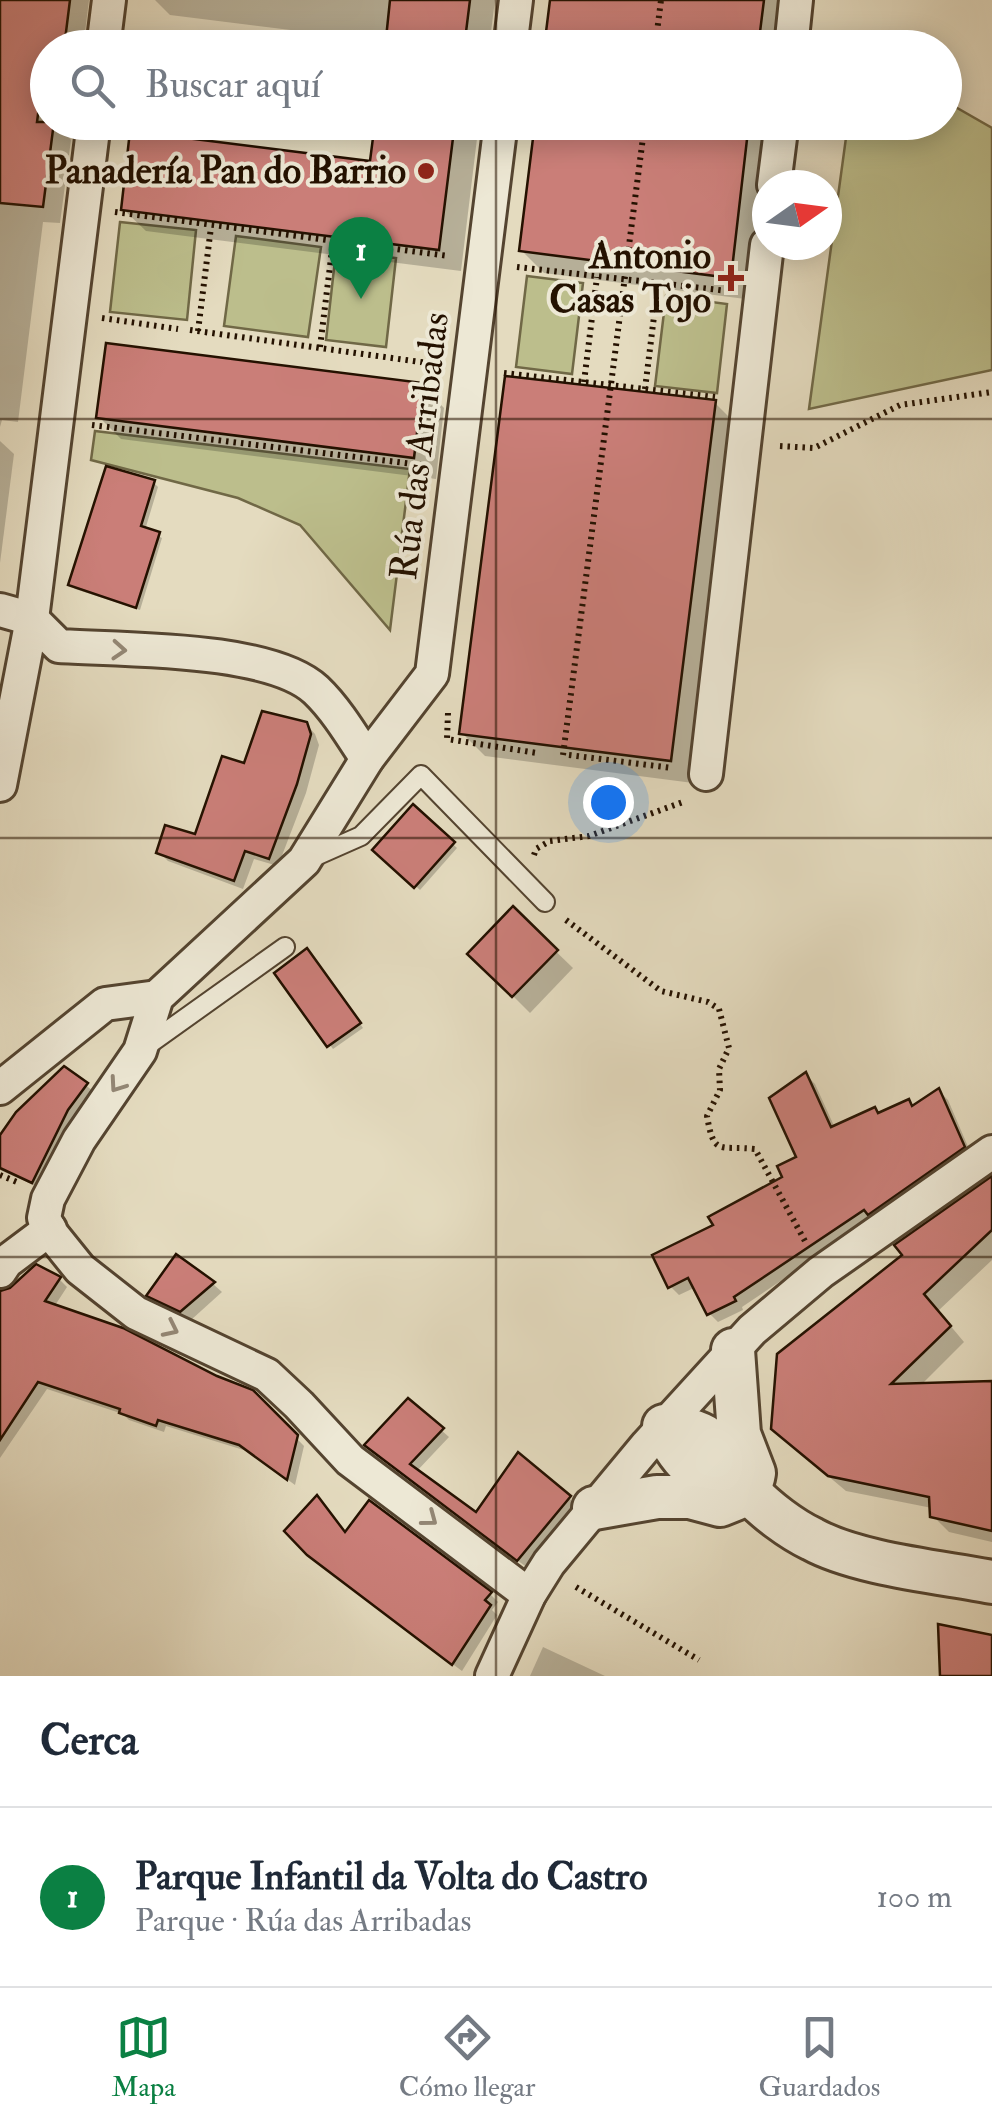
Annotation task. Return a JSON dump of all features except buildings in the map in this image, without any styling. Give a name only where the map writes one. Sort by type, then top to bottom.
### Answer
[{"type":"street","points":[[105,30],[109,0]]},
{"type":"street","points":[[512,30],[516,0]]},
{"type":"street","points":[[792,30],[796,0]]},
{"type":"street","points":[[0,786],[32,619],[92,140]]},
{"type":"street","name":"Rúa das Arribadas","points":[[157,998],[304,861],[332,810],[432,674],[498,140]]},
{"type":"street","points":[[776,170],[780,140]]},
{"type":"street","points":[[693,771],[744,446],[765,260]]},
{"type":"street","points":[[0,610],[32,619],[59,646],[222,657],[282,671],[316,690],[367,759]]},
{"type":"street","points":[[0,1088],[105,1004],[157,998],[140,1050],[72,1153],[48,1199],[44,1218],[50,1229],[80,1270],[136,1312],[267,1376],[300,1405],[350,1460],[529,1596]]},
{"type":"street","points":[[492,1676],[548,1562],[733,1350],[776,1307],[821,1272],[992,1152]]},
{"type":"street","points":[[0,1271],[6,1262],[50,1229]]},
{"type":"street","points":[[733,1350],[739,1434],[754,1472],[750,1494]]},
{"type":"street","points":[[664,1426],[690,1428],[704,1435],[717,1446],[750,1494],[803,1534],[831,1548],[992,1582]]},
{"type":"street","points":[[594,1508],[657,1497],[690,1497],[720,1505],[750,1494]]},
{"type":"lane","points":[[304,861],[361,836],[421,775],[545,902]]},
{"type":"lane","points":[[140,1050],[284,947]]},
{"type":"path","points":[[657,30],[661,0]]},
{"type":"path","points":[[643,140],[566,755],[693,771],[684,802],[590,836],[550,841],[536,849],[531,868],[545,902],[585,936],[660,990],[708,1002],[719,1009],[729,1048],[719,1069],[720,1090],[706,1116],[712,1142],[718,1147],[755,1150],[821,1272]]},
{"type":"path","points":[[109,212],[450,256]]},
{"type":"path","points":[[211,227],[194,330],[435,364]]},
{"type":"path","points":[[320,348],[332,242]]},
{"type":"path","points":[[516,267],[740,292]]},
{"type":"path","points":[[584,382],[597,276]]},
{"type":"path","points":[[645,390],[658,284]]},
{"type":"path","points":[[96,318],[178,329]]},
{"type":"path","points":[[502,373],[726,398]]},
{"type":"path","points":[[744,446],[814,448],[900,405],[992,392]]},
{"type":"path","points":[[94,425],[424,465]]},
{"type":"path","points":[[450,720],[447,740],[537,753]]},
{"type":"path","points":[[562,1578],[699,1660]]},
{"type":"green space","points":[[962,111],[992,128],[992,370],[809,409],[829,260],[842,260],[842,170],[846,140],[962,140]]},
{"type":"green space","points":[[120,222],[196,230],[187,320],[110,312]]},
{"type":"green space","points":[[236,236],[321,247],[308,337],[224,326]]},
{"type":"green space","points":[[336,251],[396,258],[386,347],[326,340]]},
{"type":"green space","points":[[527,276],[583,283],[572,374],[516,367]]},
{"type":"green space","points":[[666,296],[727,304],[717,393],[655,386]]},
{"type":"green space","points":[[95,431],[410,469],[390,630],[300,525],[238,498],[91,460]]},
{"type":"place","name":"Panadería Pan do Barrio","points":[[426,171]]},
{"type":"place","name":"Antonio Casas Tojo","points":[[731,278]]},
{"type":"place","name":"Parque Infantil da Volta do Castro","points":[[361,299]]}]
